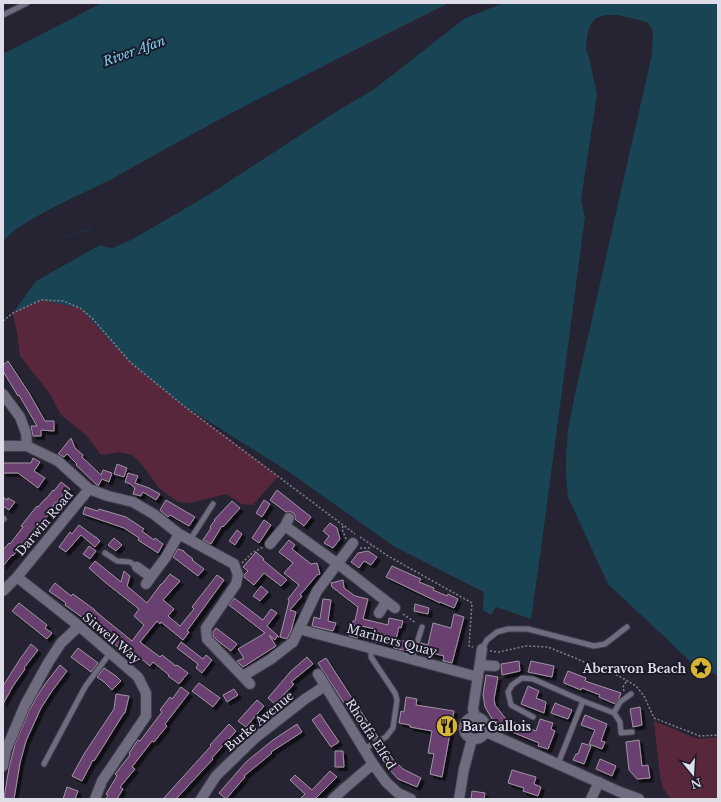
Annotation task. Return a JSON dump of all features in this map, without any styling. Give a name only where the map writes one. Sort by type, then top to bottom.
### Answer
[{"type":"street","points":[[3,394],[20,417],[26,434],[27,446]]},
{"type":"street","points":[[3,446],[27,446],[58,461],[89,489],[108,496],[133,502],[155,515],[179,534],[234,564],[238,575],[236,584],[206,628],[207,639],[250,684]]},
{"type":"street","name":"Darwin Road","points":[[3,592],[89,489]]},
{"type":"street","points":[[270,544],[287,522],[395,608]]},
{"type":"street","points":[[137,567],[148,581],[166,556],[179,534]]},
{"type":"street","points":[[243,676],[271,659],[294,642],[317,590],[353,543]]},
{"type":"street","name":"Sitwell Way","points":[[17,577],[79,626],[138,677],[146,693],[146,716],[102,782],[95,799]]},
{"type":"street","name":"Mariners Quay","points":[[379,613],[386,602]]},
{"type":"street","points":[[3,766],[6,750],[25,705],[61,643],[79,626]]},
{"type":"street","name":"Mariners Quay","points":[[299,629],[478,677]]},
{"type":"street","points":[[475,717],[473,709],[482,649]]},
{"type":"street","points":[[480,665],[495,666]]},
{"type":"street","name":"Rhodfa Elfed","points":[[318,674],[324,686],[386,782],[398,792],[412,799]]},
{"type":"street","name":"Burke Avenue","points":[[201,799],[216,776],[255,738],[324,686]]},
{"type":"street","points":[[475,717],[481,719],[486,724],[487,728],[483,737],[472,739],[467,736],[464,730],[469,719],[475,717]]},
{"type":"street","points":[[486,732],[620,792],[639,799]]},
{"type":"street","points":[[459,799],[464,769],[472,739]]},
{"type":"street","points":[[333,799],[374,764]]},
{"type":"street","points":[[591,799],[599,782]]},
{"type":"street","points":[[620,792],[631,799]]},
{"type":"lane","points":[[3,15],[27,3]]},
{"type":"lane","points":[[190,540],[213,504]]},
{"type":"lane","points":[[105,553],[117,561],[130,562],[137,567]]},
{"type":"lane","points":[[412,659],[422,627]]},
{"type":"lane","points":[[482,649],[488,640],[497,632],[508,629],[528,629],[594,646],[605,644],[628,627]]},
{"type":"lane","points":[[364,749],[386,737],[393,728],[397,700],[395,693],[371,657],[371,649]]},
{"type":"lane","points":[[44,764],[85,687],[110,653]]},
{"type":"lane","points":[[533,717],[510,705],[508,692],[512,685],[522,678],[533,679],[614,713],[620,722],[621,733],[632,732]]},
{"type":"lane","points":[[614,713],[620,702],[628,696]]},
{"type":"lane","points":[[558,764],[583,701]]},
{"type":"path","points":[[3,321],[13,313],[41,300],[64,301],[80,308],[94,320],[130,362],[190,411],[343,526],[372,546],[472,603],[469,646],[499,652],[526,646],[548,647],[619,676],[636,686],[644,696],[654,718],[700,736],[718,735]]},
{"type":"path","points":[[238,575],[242,563],[252,553],[270,544]]},
{"type":"path","points":[[395,608],[422,627]]},
{"type":"path","points":[[627,680],[623,687],[628,696]]},
{"type":"shaded area","points":[[41,300],[63,301],[80,308],[94,320],[130,362],[184,406],[278,476],[253,505],[242,504],[226,494],[190,503],[178,502],[159,488],[140,462],[132,455],[119,452],[101,455],[86,435],[61,415],[50,394],[20,356],[13,313]]},
{"type":"shaded area","points":[[654,721],[698,739],[718,737],[718,799],[673,799],[669,797],[663,788],[660,777]]},
{"type":"water","name":"River Afan","points":[[3,3],[718,3],[718,676],[689,660],[608,584],[566,553],[541,549],[531,619],[496,607],[491,615],[483,610],[484,592],[395,547],[286,470],[184,406],[130,362],[80,308],[41,300],[13,313],[36,281],[146,219],[129,218],[108,224],[16,253],[3,264]]},
{"type":"pier","points":[[3,3],[102,3],[3,54]]},
{"type":"pier","points":[[449,3],[503,3],[464,19],[373,90],[334,113],[210,194],[133,239],[113,248],[105,247],[100,243],[140,221],[129,220],[92,231],[90,229],[42,245],[17,255],[3,266],[3,241],[16,229],[32,219],[110,180],[237,110]]},
{"type":"pier","points":[[606,15],[617,15],[643,21],[648,23],[653,31],[652,54],[568,429],[566,475],[568,497],[608,584],[566,553],[541,549],[585,217],[581,200],[597,94],[586,49],[587,35],[590,26],[596,18]]},
{"type":"building","points":[[8,361],[45,421],[54,421],[54,431],[41,430],[41,436],[33,436],[31,426],[37,426],[3,371],[3,365]]},
{"type":"building","points":[[71,438],[75,448],[83,455],[82,457],[101,475],[103,470],[112,473],[109,482],[102,479],[98,486],[67,454],[64,457],[58,454]]},
{"type":"building","points":[[33,458],[40,462],[34,471],[45,478],[38,488],[18,473],[3,473],[3,463],[31,463]]},
{"type":"building","points":[[117,464],[127,468],[124,477],[114,474]]},
{"type":"building","points":[[128,473],[138,476],[135,483],[160,494],[156,500],[143,492],[141,496],[133,494],[135,488],[125,482]]},
{"type":"building","points":[[61,482],[70,489],[57,503],[56,502],[32,535],[31,534],[3,566],[3,550],[9,543],[10,544],[23,527],[21,526],[37,506],[38,507]]},
{"type":"building","points":[[277,490],[311,517],[304,526],[295,519],[295,515],[292,512],[286,512],[270,500]]},
{"type":"building","points":[[3,497],[7,500],[8,498],[15,502],[9,510],[3,506]]},
{"type":"building","points":[[166,500],[195,517],[189,526],[170,515],[168,517],[160,510]]},
{"type":"building","points":[[264,500],[270,504],[262,517],[256,513]]},
{"type":"building","points":[[232,501],[240,508],[223,527],[222,526],[211,544],[203,540],[211,528],[210,527],[214,520]]},
{"type":"building","points":[[85,507],[98,511],[99,509],[126,517],[144,529],[142,531],[154,540],[155,538],[163,544],[158,553],[138,540],[139,538],[124,528],[83,514]]},
{"type":"building","points":[[264,520],[271,525],[259,543],[252,538]]},
{"type":"building","points":[[330,523],[337,528],[340,539],[333,548],[324,543],[329,536],[323,531]]},
{"type":"building","points":[[79,525],[100,541],[95,547],[81,535],[66,552],[59,547],[70,532],[72,534]]},
{"type":"building","points":[[237,530],[242,534],[235,545],[229,541]]},
{"type":"building","points":[[114,538],[122,545],[116,551],[108,545]]},
{"type":"building","points":[[289,540],[295,545],[292,549],[311,564],[317,563],[320,574],[317,575],[300,595],[302,596],[290,610],[296,612],[291,631],[287,639],[280,637],[289,601],[288,599],[299,585],[284,573],[293,563],[279,552]]},
{"type":"building","points":[[89,546],[96,551],[90,559],[83,554]]},
{"type":"building","points":[[178,549],[184,551],[193,559],[192,560],[204,569],[198,576],[173,557]]},
{"type":"building","points":[[368,551],[377,557],[371,565],[364,561],[359,568],[351,562],[358,553]]},
{"type":"building","points":[[256,552],[264,559],[263,560],[287,580],[281,586],[264,573],[254,585],[244,577],[248,571],[243,567]]},
{"type":"building","points":[[95,561],[121,582],[124,571],[130,576],[127,586],[147,603],[170,574],[180,581],[163,600],[174,609],[168,616],[180,626],[194,609],[192,607],[217,575],[224,580],[187,631],[189,632],[183,640],[161,622],[160,624],[157,621],[140,642],[160,657],[162,655],[188,673],[179,684],[153,662],[150,666],[138,656],[136,658],[124,648],[122,650],[101,634],[90,623],[65,605],[66,603],[49,591],[55,583],[71,596],[73,594],[95,610],[132,641],[144,625],[134,616],[139,609],[89,568]]},
{"type":"building","points":[[392,566],[421,579],[419,582],[434,588],[433,590],[447,596],[448,594],[458,599],[454,608],[440,603],[386,577]]},
{"type":"building","points":[[343,580],[344,588],[355,596],[368,599],[363,619],[388,625],[389,618],[403,621],[401,628],[399,627],[396,639],[411,643],[408,651],[372,641],[375,629],[361,626],[358,638],[349,636],[353,621],[355,621],[358,607],[332,587],[331,583]]},
{"type":"building","points":[[261,586],[268,592],[260,601],[253,596]]},
{"type":"building","points":[[234,598],[263,620],[271,609],[277,613],[267,626],[279,637],[277,636],[275,640],[269,635],[276,646],[243,667],[237,661],[244,658],[238,649],[265,633],[229,605]]},
{"type":"building","points":[[323,599],[331,600],[328,621],[336,623],[333,631],[312,626],[314,617],[320,619]]},
{"type":"building","points":[[19,603],[47,625],[45,628],[52,633],[47,639],[12,611]]},
{"type":"building","points":[[415,604],[429,608],[428,614],[414,611]]},
{"type":"building","points":[[454,614],[464,617],[452,663],[443,661],[444,656],[419,650],[421,643],[428,645],[433,623],[451,628]]},
{"type":"building","points":[[216,628],[237,644],[231,651],[213,636],[213,632]]},
{"type":"building","points":[[181,642],[203,659],[206,655],[212,660],[202,673],[196,668],[198,664],[177,648]]},
{"type":"building","points":[[31,644],[38,650],[24,668],[25,669],[3,704],[3,686]]},
{"type":"building","points":[[78,648],[98,663],[91,672],[71,657]]},
{"type":"building","points":[[307,657],[313,664],[291,682],[294,684],[275,704],[268,698],[291,671]]},
{"type":"building","points":[[326,658],[378,737],[370,741],[346,706],[318,663]]},
{"type":"building","points":[[519,661],[520,671],[502,675],[501,664]]},
{"type":"building","points":[[531,661],[554,666],[552,677],[528,672]]},
{"type":"building","points":[[60,665],[67,671],[41,708],[26,741],[20,763],[14,799],[4,798],[15,744],[36,698]]},
{"type":"building","points":[[104,668],[121,681],[112,690],[97,677]]},
{"type":"building","points":[[568,671],[586,678],[585,681],[621,693],[619,698],[615,704],[599,697],[600,695],[582,688],[581,690],[564,683]]},
{"type":"building","points":[[486,675],[498,677],[494,699],[495,705],[506,719],[536,731],[540,719],[553,723],[551,729],[555,731],[548,749],[538,746],[539,743],[502,728],[492,719],[485,707],[483,695]]},
{"type":"building","points":[[199,683],[220,698],[213,707],[192,691]]},
{"type":"building","points":[[528,686],[539,691],[536,698],[546,702],[544,713],[521,704]]},
{"type":"building","points":[[181,687],[189,693],[165,724],[167,726],[154,742],[152,741],[132,767],[135,769],[120,787],[123,789],[117,799],[106,799],[108,795],[106,794],[117,776],[115,774],[130,755],[129,753],[162,712],[160,710],[170,697],[172,699]]},
{"type":"building","points":[[234,689],[238,695],[227,702],[223,695]]},
{"type":"building","points":[[116,694],[129,696],[125,713],[94,761],[93,760],[82,781],[72,776],[84,754],[114,709]]},
{"type":"building","points":[[406,697],[417,699],[416,705],[454,711],[442,777],[430,774],[434,754],[428,753],[432,731],[410,727],[410,725],[399,723],[401,711],[404,712]]},
{"type":"building","points":[[257,700],[264,706],[246,727],[238,721]]},
{"type":"building","points":[[555,703],[572,710],[568,719],[551,713]]},
{"type":"building","points":[[640,707],[642,725],[633,727],[630,709]]},
{"type":"building","points":[[320,714],[339,742],[331,747],[312,720]]},
{"type":"building","points":[[585,715],[607,724],[601,741],[605,742],[602,749],[589,744],[595,730],[581,725]]},
{"type":"building","points":[[229,724],[236,731],[212,758],[213,759],[176,799],[163,799],[211,746],[210,745]]},
{"type":"building","points":[[297,724],[302,732],[271,752],[272,753],[244,776],[245,777],[226,799],[219,793],[246,762],[273,740]]},
{"type":"building","points":[[639,740],[642,766],[648,765],[650,778],[637,779],[629,770],[626,742]]},
{"type":"building","points":[[582,743],[591,746],[584,764],[573,760],[576,754],[578,754]]},
{"type":"building","points":[[382,744],[385,746],[392,758],[403,769],[421,778],[417,787],[398,779],[383,762],[375,748]]},
{"type":"building","points":[[335,751],[343,751],[344,767],[335,767]]},
{"type":"building","points":[[600,759],[616,766],[612,776],[596,769]]},
{"type":"building","points":[[512,770],[536,777],[534,784],[541,787],[538,796],[523,791],[524,788],[508,783]]},
{"type":"building","points":[[330,771],[337,777],[315,799],[300,799],[305,794],[290,780],[295,775],[312,790]]},
{"type":"building","points":[[67,787],[78,791],[75,799],[63,799]]},
{"type":"building","points":[[472,791],[485,793],[484,799],[471,799]]},
{"type":"place","name":"Aberavon Beach","points":[[701,668]]},
{"type":"place","name":"Bar Gallois","points":[[447,726]]}]
